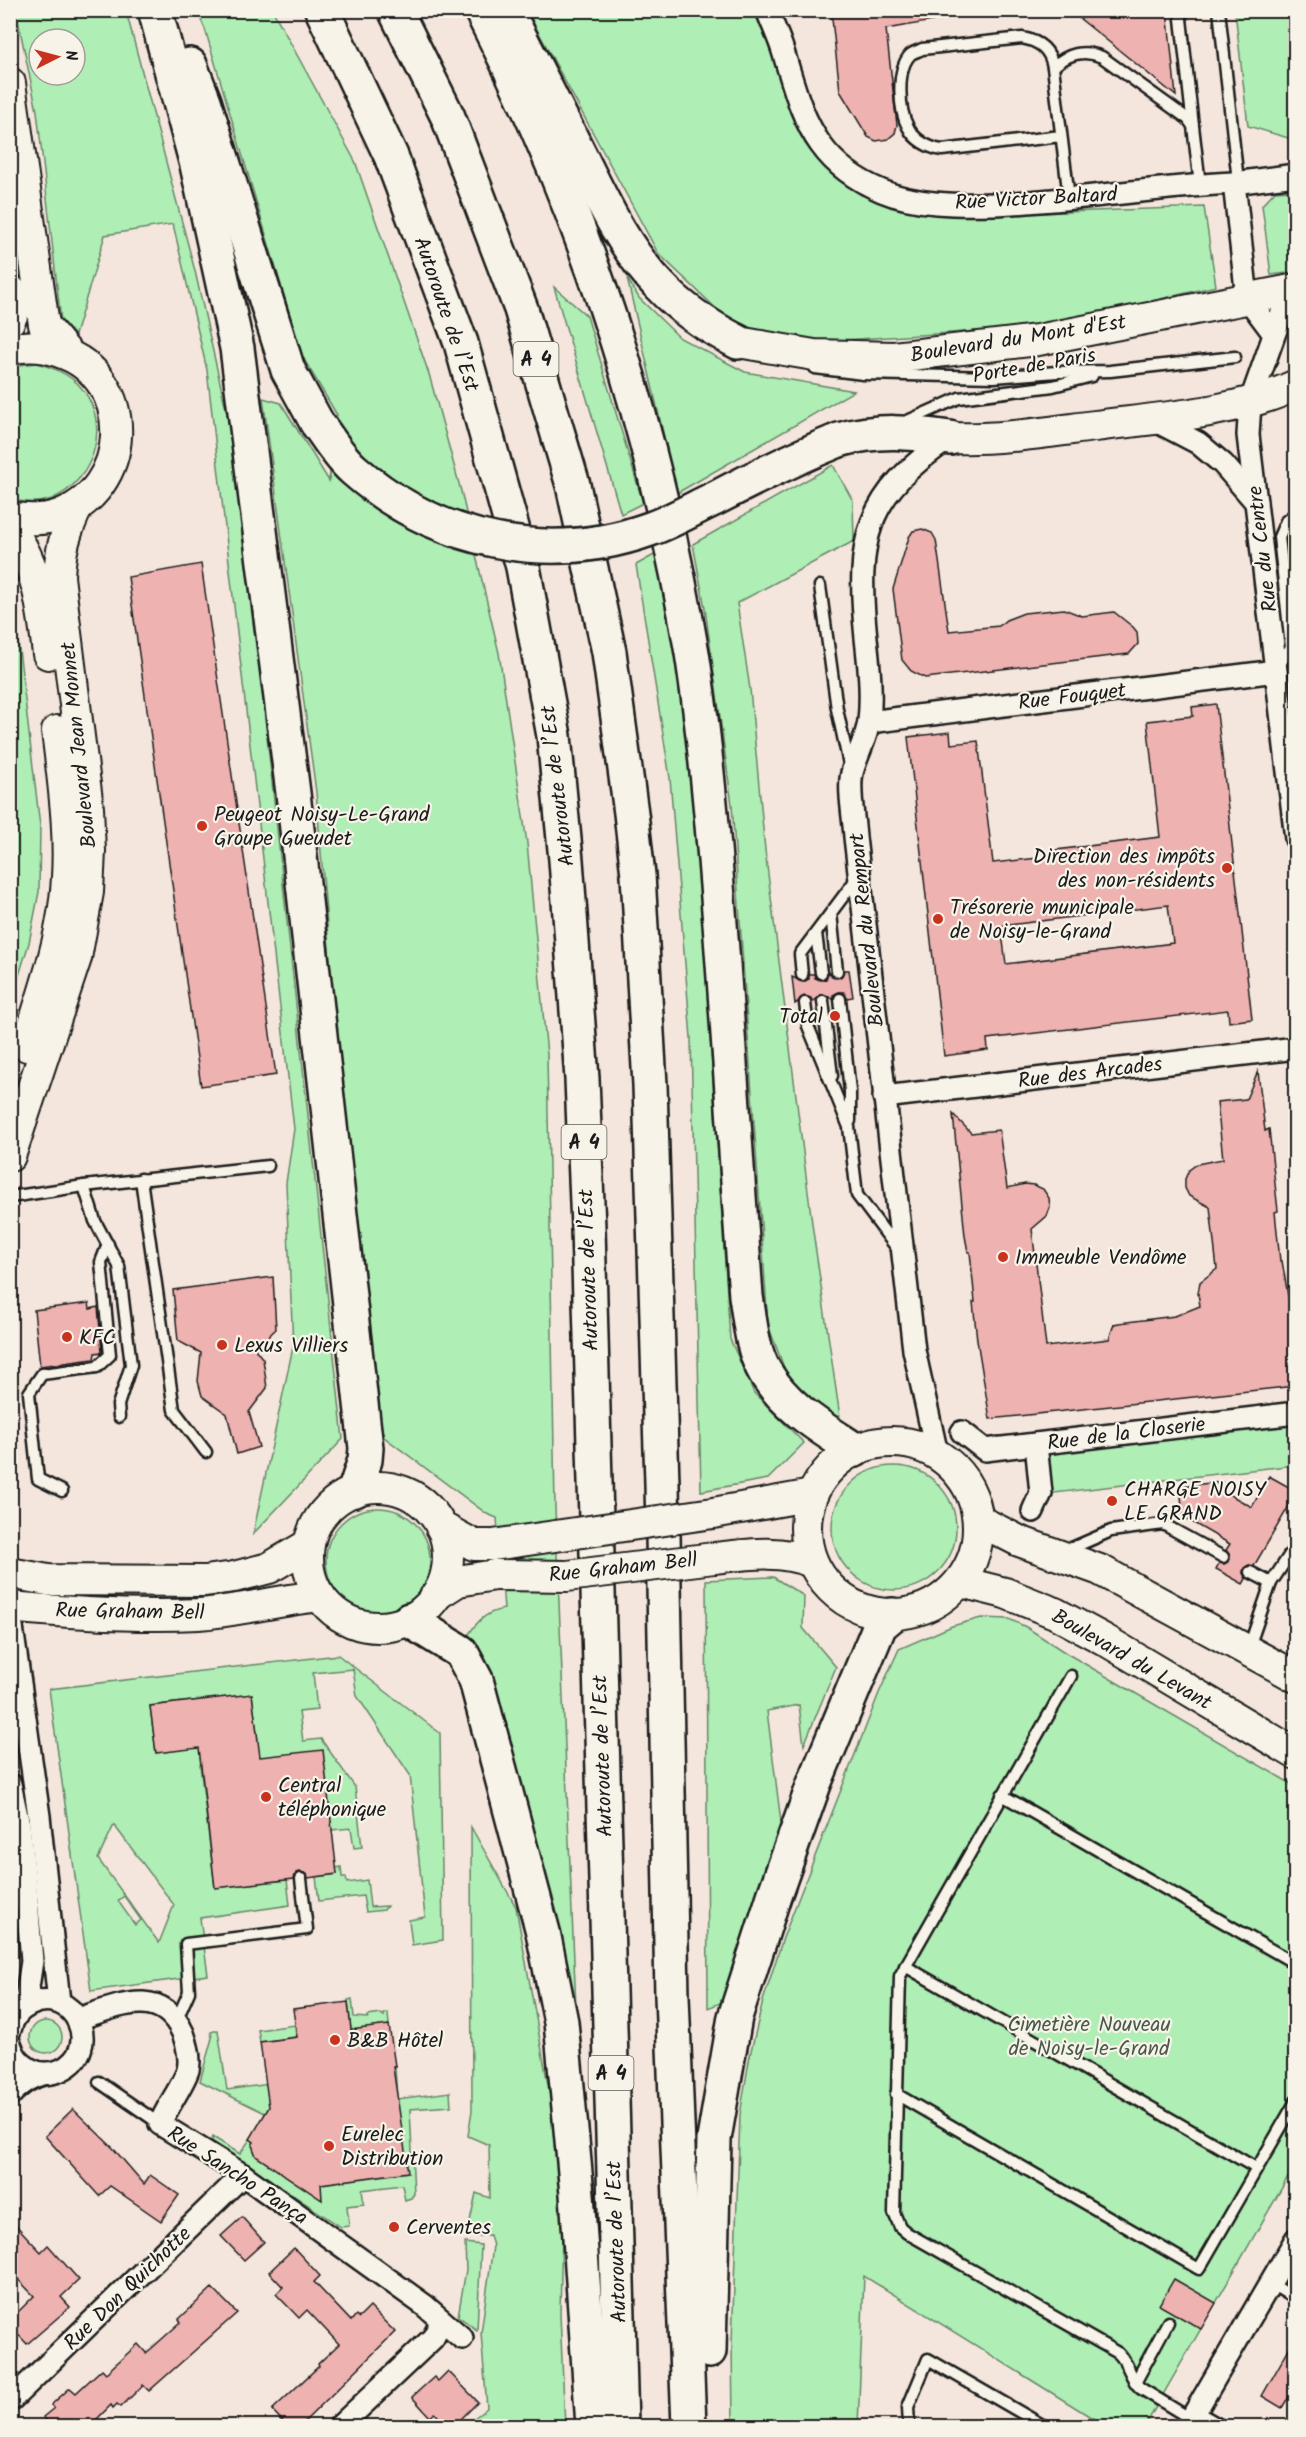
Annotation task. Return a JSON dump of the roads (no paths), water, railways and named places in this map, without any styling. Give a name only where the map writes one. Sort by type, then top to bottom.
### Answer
[{"type":"highway","points":[[155,10],[197,165],[237,348],[292,793],[365,1437],[365,1460],[355,1490]]},
{"type":"highway","points":[[167,10],[204,101],[288,370],[317,423],[352,468],[401,505],[451,529],[499,543],[546,547],[577,546],[650,529],[803,454],[863,433],[903,431],[950,438]]},
{"type":"highway","name":"Autoroute de l’Est","points":[[322,10],[391,156],[461,344],[523,567],[554,736],[572,932],[587,1205],[621,2427]]},
{"type":"highway","name":"A 4","points":[[396,10],[448,117],[522,309],[573,485],[609,652],[632,813],[638,875],[650,1085],[663,1542],[672,1996],[689,2427]]},
{"type":"highway","points":[[480,10],[537,129],[573,213],[592,266],[651,456],[672,548],[692,656],[705,749],[721,934],[746,1296],[756,1350],[764,1371],[792,1405],[807,1418],[855,1450]]},
{"type":"highway","points":[[506,10],[608,211],[644,267],[661,288],[682,307],[700,321],[738,342]]},
{"type":"highway","points":[[688,2370],[709,2353],[714,2139],[735,2018],[774,1896],[814,1784],[880,1625],[892,1615]]},
{"type":"highway","points":[[408,1620],[448,1642],[461,1652],[476,1680],[543,1932],[561,2022],[577,2194],[593,2427]]},
{"type":"main road","name":"Boulevard Jean Monnet","points":[[10,83],[44,325],[69,355]]},
{"type":"main road","name":"Boulevard du Mont d'Est","points":[[738,342],[814,355],[894,357],[1038,340],[1293,289]]},
{"type":"main road","points":[[10,290],[14,311],[10,320]]},
{"type":"main road","name":"Boulevard Jean Monnet","points":[[10,349],[21,346],[46,347],[69,355],[91,370],[107,391],[116,418],[117,441],[111,466],[97,489],[78,506],[55,516],[31,520],[10,518]]},
{"type":"main road","points":[[950,438],[989,439],[1151,419],[1250,403],[1296,385]]},
{"type":"main road","name":"Boulevard Jean Monnet","points":[[10,1156],[64,999],[76,958],[88,892],[90,851],[88,808],[59,577],[60,554],[65,532],[78,506]]},
{"type":"main road","name":"Boulevard Jean Monnet","points":[[10,529],[28,560],[37,586],[44,619],[68,832],[65,900],[60,930],[48,976],[10,1094]]},
{"type":"main road","points":[[883,1442],[911,1444],[937,1454],[957,1471],[972,1494],[978,1520],[978,1542],[972,1563],[961,1582],[933,1604],[918,1611],[892,1615],[867,1611],[844,1600],[825,1583],[812,1562],[806,1540],[806,1517],[813,1495],[823,1476],[838,1461],[855,1450],[883,1442]]},
{"type":"main road","name":"Rue Graham Bell","points":[[372,1486],[389,1487],[405,1492],[420,1501],[441,1527],[447,1544],[444,1579],[436,1595],[424,1609],[408,1620],[377,1627],[360,1625],[344,1618],[320,1596],[312,1580],[308,1563],[308,1545],[314,1527],[324,1511],[338,1498],[355,1490],[372,1486]]},
{"type":"main road","name":"Rue Graham Bell","points":[[441,1527],[474,1545],[493,1545],[772,1504],[813,1495]]},
{"type":"main road","points":[[978,1520],[1020,1541],[1100,1570],[1296,1677]]},
{"type":"main road","name":"Rue Graham Bell","points":[[10,1573],[48,1580],[205,1581],[234,1577],[269,1568],[308,1545]]},
{"type":"main road","name":"Rue Graham Bell","points":[[436,1595],[458,1581],[495,1575],[567,1576],[714,1557],[777,1552],[812,1562]]},
{"type":"main road","name":"Boulevard du Levant","points":[[961,1582],[1005,1593],[1054,1613],[1105,1640],[1296,1754]]},
{"type":"main road","name":"Rue Graham Bell","points":[[10,1607],[115,1613],[198,1614],[320,1596]]},
{"type":"street","name":"Rue Victor Baltard","points":[[767,10],[782,48],[798,104],[821,145],[843,169],[882,191],[927,202],[960,205],[1025,203],[1234,183]]},
{"type":"street","points":[[1274,334],[1247,298],[1234,183],[1288,176],[1296,178]]},
{"type":"street","name":"Rue du Centre","points":[[1293,289],[1274,334],[1250,403],[1248,435],[1296,839]]},
{"type":"street","points":[[1250,403],[1296,371]]},
{"type":"street","points":[[1151,419],[1198,443],[1223,464],[1256,502]]},
{"type":"street","name":"Boulevard du Rempart","points":[[937,1454],[914,1350],[884,1097],[851,775],[869,722],[869,666],[861,594],[861,571],[867,537],[881,503],[892,487],[923,456],[950,438]]},
{"type":"street","name":"Rue Fouquet","points":[[869,722],[1276,671]]},
{"type":"street","name":"Rue des Arcades","points":[[884,1097],[1296,1048]]},
{"type":"street","name":"Rue de la Closerie","points":[[962,1432],[985,1450],[1296,1413]]},
{"type":"street","points":[[1034,1511],[1041,1493],[1036,1444]]},
{"type":"street","points":[[10,1612],[39,1816],[59,2002]]},
{"type":"street","points":[[10,1784],[19,1825],[32,1961],[16,2013]]},
{"type":"street","points":[[10,2095],[21,2084],[36,2076],[56,2072],[74,2060],[82,2040],[78,2019],[59,2002],[47,1999],[16,2013]]},
{"type":"street","points":[[78,2019],[134,2001],[159,2007],[177,2019]]},
{"type":"street","name":"Rue Sancho Pança","points":[[177,2019],[188,2044],[188,2069],[160,2124],[243,2175],[424,2305],[462,2338]]},
{"type":"street","points":[[11,2045],[15,2056],[33,2071],[56,2072]]},
{"type":"street","name":"Rue Don Quichotte","points":[[10,2401],[243,2175]]},
{"type":"street","points":[[1192,2419],[1296,2239]]},
{"type":"street","points":[[340,2427],[433,2338],[442,2321]]},
{"type":"lane","points":[[1180,10],[1200,185]]},
{"type":"lane","points":[[1219,10],[1237,172],[1234,183]]},
{"type":"lane","points":[[1061,136],[942,150],[932,148],[916,138],[908,129],[904,118],[900,80],[903,67],[911,54],[922,49],[1022,38],[1044,46],[1051,57],[1053,67],[1070,198]]},
{"type":"lane","points":[[1053,67],[1062,59],[1082,52],[1093,53],[1102,57],[1188,119],[1193,126]]},
{"type":"lane","points":[[738,342],[784,361]]},
{"type":"lane","points":[[1110,371],[1235,357]]},
{"type":"lane","name":"Porte de Paris","points":[[800,366],[863,374],[952,378],[1110,371]]},
{"type":"lane","name":"Porte de Paris","points":[[883,431],[959,398],[1053,386],[1110,371]]},
{"type":"lane","points":[[1276,671],[1291,647],[1279,537],[1286,521],[1296,513]]},
{"type":"lane","points":[[820,586],[837,709],[851,775]]},
{"type":"lane","points":[[802,975],[800,954],[860,874]]},
{"type":"lane","points":[[831,912],[837,971]]},
{"type":"lane","points":[[816,933],[820,973]]},
{"type":"lane","points":[[840,999],[850,1091],[849,1127],[857,1195],[903,1256]]},
{"type":"lane","points":[[824,1000],[833,1088]]},
{"type":"lane","points":[[805,1003],[808,1026],[849,1127]]},
{"type":"lane","points":[[10,1197],[141,1179],[268,1166]]},
{"type":"lane","points":[[141,1179],[174,1410],[206,1452]]},
{"type":"lane","points":[[84,1186],[95,1221],[119,1266],[130,1365],[118,1405],[119,1417]]},
{"type":"lane","points":[[62,1491],[38,1479],[29,1393],[42,1374],[97,1367],[111,1355],[101,1262],[108,1244]]},
{"type":"lane","points":[[1057,1555],[1111,1531],[1163,1524],[1223,1557]]},
{"type":"lane","points":[[1248,1651],[1271,1582],[1296,1545]]},
{"type":"lane","points":[[1250,1572],[1271,1582]]},
{"type":"lane","points":[[1071,1676],[905,1966],[898,1987],[894,2213],[900,2227],[1118,2353],[1128,2364],[1135,2383],[1192,2419],[1222,2427]]},
{"type":"lane","points":[[1002,1795],[1296,1964]]},
{"type":"lane","points":[[177,2019],[189,1992],[186,1944],[307,1929],[301,1879]]},
{"type":"lane","points":[[905,1966],[1256,2168]]},
{"type":"lane","points":[[99,2082],[160,2124]]},
{"type":"lane","points":[[896,2094],[1199,2270],[1296,2101]]},
{"type":"lane","points":[[1270,2283],[1296,2299]]},
{"type":"lane","points":[[1135,2383],[1168,2322]]},
{"type":"lane","points":[[919,2427],[908,2424],[908,2407],[928,2360],[1044,2427]]},
{"type":"place","name":"Peugeot Noisy-Le-Grand Groupe Gueudet","points":[[202,826]]},
{"type":"place","name":"Direction des impôts des non-résidents","points":[[1227,868]]},
{"type":"place","name":"Trésorerie municipale de Noisy-le-Grand","points":[[938,919]]},
{"type":"place","name":"Total","points":[[835,1016]]},
{"type":"place","name":"Immeuble Vendôme","points":[[1003,1257]]},
{"type":"place","name":"KFC","points":[[67,1337]]},
{"type":"place","name":"Lexus Villiers","points":[[222,1345]]},
{"type":"place","name":"CHARGE NOISY LE GRAND","points":[[1112,1501]]},
{"type":"place","name":"Central téléphonique","points":[[266,1797]]},
{"type":"place","name":"B&B Hôtel","points":[[335,2040]]},
{"type":"place","name":"Eurelec Distribution","points":[[329,2146]]},
{"type":"place","name":"Cerventes","points":[[394,2227]]},
{"type":"park label","name":"Cimetière Nouveau de Noisy-le-Grand","points":[[1089,2036]]}]
